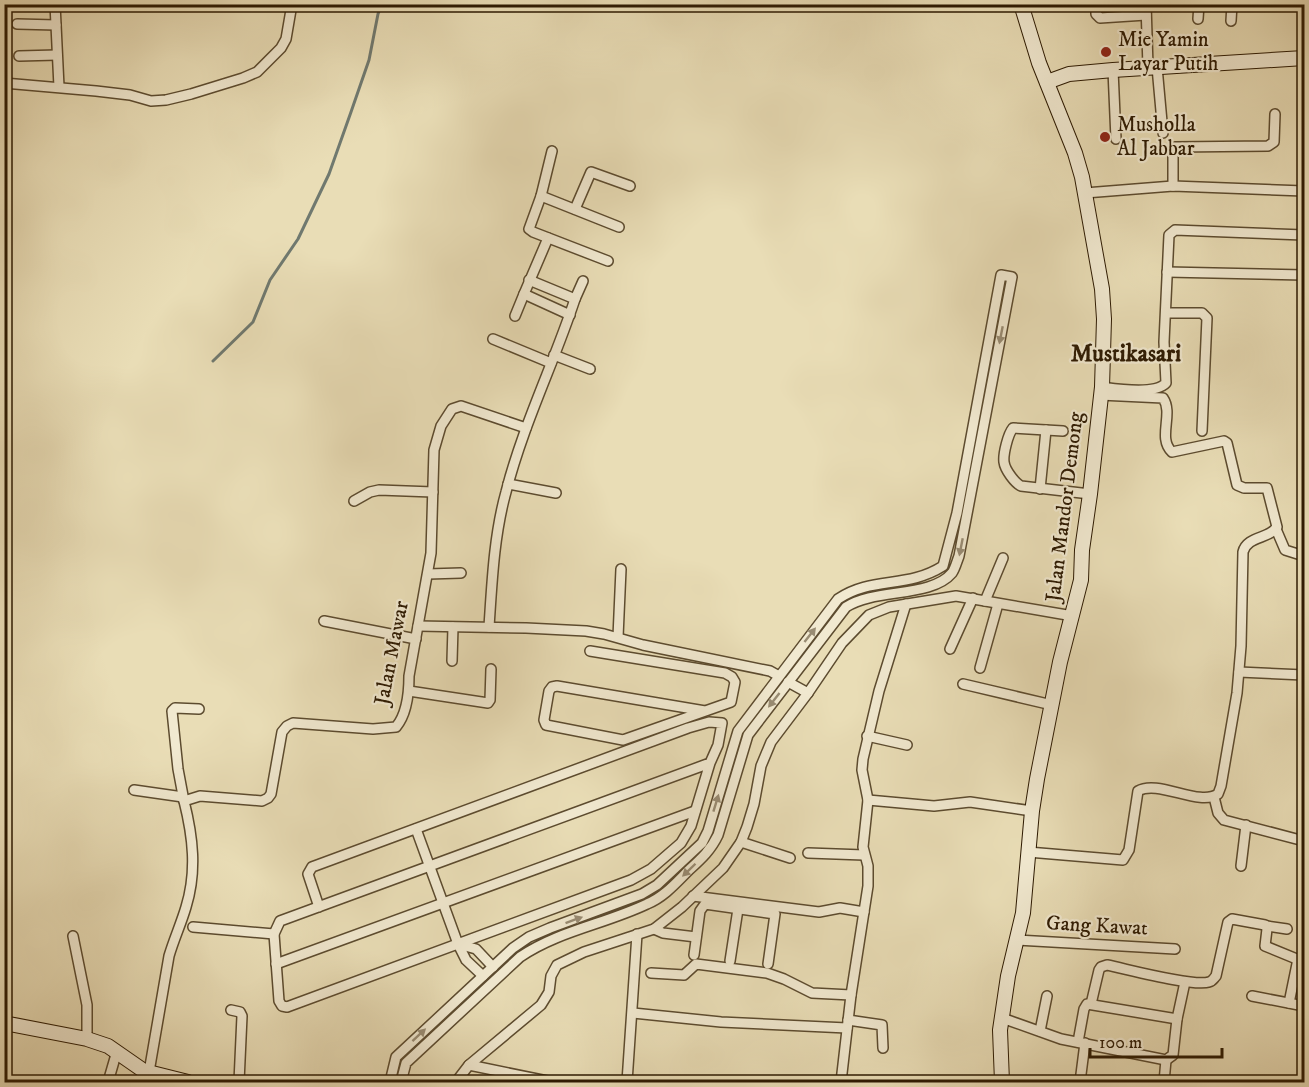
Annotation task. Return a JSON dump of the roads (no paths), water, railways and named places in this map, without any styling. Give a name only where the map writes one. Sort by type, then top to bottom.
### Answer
[{"type":"main road","name":"Jalan Mandor Demong","points":[[1002,1083],[1000,1046],[1002,1018],[1008,976],[1023,913],[1032,811],[1060,662],[1081,579],[1082,550],[1101,391],[1104,305],[1085,193],[1075,153],[1032,44],[1021,4]]},
{"type":"main road","points":[[1047,82],[1069,74],[1305,58]]},
{"type":"main road","points":[[4,1023],[87,1040],[117,1051],[145,1075],[189,1083]]},
{"type":"street","points":[[55,4],[59,87]]},
{"type":"street","points":[[4,83],[130,95],[151,101],[166,100],[257,72],[281,48],[286,39],[292,4]]},
{"type":"street","points":[[1096,4],[1096,14],[1100,18],[1146,15]]},
{"type":"street","points":[[1146,4],[1163,133]]},
{"type":"street","points":[[1198,19],[1199,4]]},
{"type":"street","points":[[1231,21],[1232,4]]},
{"type":"street","points":[[17,24],[56,25]]},
{"type":"street","points":[[19,56],[57,55]]},
{"type":"street","points":[[1113,70],[1116,139]]},
{"type":"street","points":[[1173,186],[1173,150],[1175,147],[1268,146],[1274,142],[1275,114]]},
{"type":"street","points":[[552,151],[541,196],[529,229],[608,261]]},
{"type":"street","points":[[575,209],[591,172],[630,186]]},
{"type":"street","points":[[1085,193],[1173,186],[1305,190]]},
{"type":"street","points":[[541,196],[619,226]]},
{"type":"street","points":[[1101,391],[1159,389],[1166,383],[1164,342],[1169,236],[1175,230],[1305,235]]},
{"type":"street","points":[[516,316],[548,238]]},
{"type":"street","points":[[1167,272],[1305,275]]},
{"type":"street","points":[[390,1083],[396,1057],[513,948],[529,938],[642,894],[657,885],[702,843],[710,824],[738,731],[838,599],[867,585],[912,580],[930,574],[943,566],[962,514],[1012,277],[1001,275],[962,514],[959,556],[952,574],[935,584],[914,591],[870,596],[846,607],[748,735],[721,827],[711,850],[664,894],[647,904],[534,947],[520,957],[406,1063],[401,1083]]},
{"type":"street","points":[[529,280],[575,298]]},
{"type":"street","points":[[489,627],[499,527],[508,484],[526,428],[583,281]]},
{"type":"street","points":[[524,294],[570,315]]},
{"type":"street","points":[[1166,313],[1202,313],[1207,318],[1202,431]]},
{"type":"street","points":[[493,339],[590,369]]},
{"type":"street","points":[[1101,391],[1163,398],[1167,406],[1166,444],[1172,452],[1224,441],[1227,443],[1237,485],[1244,488],[1267,488],[1276,529],[1285,550],[1305,556]]},
{"type":"street","name":"Jalan Mawar","points":[[184,799],[200,796],[265,800],[271,794],[282,732],[286,726],[302,723],[373,729],[396,727],[400,722],[409,691],[408,676],[428,574],[433,534],[433,461],[436,438],[452,409],[461,406],[473,408],[526,428]]},
{"type":"street","points":[[1064,431],[1013,428],[1008,435],[1004,458],[1006,466],[1014,483],[1040,489],[1090,494]]},
{"type":"street","points":[[1040,489],[1046,430]]},
{"type":"street","points":[[508,484],[556,493]]},
{"type":"street","points":[[354,501],[379,490],[433,492]]},
{"type":"street","points":[[1028,852],[1123,860],[1129,850],[1138,791],[1148,788],[1207,798],[1218,794],[1239,672],[1244,546],[1276,529]]},
{"type":"street","points":[[985,601],[1003,558]]},
{"type":"street","points":[[618,637],[621,569]]},
{"type":"street","points":[[428,574],[461,573]]},
{"type":"street","points":[[456,1083],[469,1065],[542,1005],[549,992],[551,976],[557,965],[584,952],[654,928],[693,897],[723,868],[741,842],[754,804],[765,754],[776,734],[808,693],[842,643],[863,620],[879,610],[950,596],[1073,616]]},
{"type":"street","points":[[951,649],[973,598]]},
{"type":"street","points":[[841,1083],[868,871],[863,836],[868,800],[862,770],[867,736],[906,604]]},
{"type":"street","points":[[980,668],[998,604]]},
{"type":"street","points":[[324,621],[416,639]]},
{"type":"street","points":[[418,626],[586,631],[770,671],[779,676]]},
{"type":"street","points":[[452,662],[453,627]]},
{"type":"street","points":[[590,651],[725,673],[735,682],[731,702],[722,723],[718,745],[710,763],[691,825],[681,843],[651,869],[631,880],[282,1006],[279,1001],[274,934],[280,921],[710,763]]},
{"type":"street","points":[[409,691],[488,703],[491,669]]},
{"type":"street","points":[[1239,672],[1305,675]]},
{"type":"street","points":[[788,681],[808,693]]},
{"type":"street","points":[[963,684],[1052,705]]},
{"type":"street","points":[[705,711],[557,686],[552,687],[549,691],[544,720],[546,725],[623,740],[731,702]]},
{"type":"street","points":[[145,1075],[169,956],[186,909],[191,887],[192,831],[178,769],[172,711],[175,708],[200,709]]},
{"type":"street","points":[[319,906],[308,874],[312,867],[699,724],[722,723]]},
{"type":"street","points":[[867,736],[907,745]]},
{"type":"street","points":[[623,740],[626,751]]},
{"type":"street","points":[[134,790],[184,799]]},
{"type":"street","points":[[1214,797],[1220,817],[1305,841]]},
{"type":"street","points":[[868,800],[934,806],[970,802],[1032,811]]},
{"type":"street","points":[[276,964],[695,811]]},
{"type":"street","points":[[710,824],[721,827]]},
{"type":"street","points":[[1241,866],[1246,825]]},
{"type":"street","points":[[416,829],[458,944],[466,960],[483,976]]},
{"type":"street","points":[[741,842],[789,858]]},
{"type":"street","points":[[808,853],[864,855]]},
{"type":"street","points":[[693,897],[819,912],[840,908],[864,912]]},
{"type":"street","points":[[694,955],[700,911],[705,904],[775,914],[768,964]]},
{"type":"street","points":[[603,909],[606,919]]},
{"type":"street","points":[[730,961],[738,909]]},
{"type":"street","points":[[1092,1004],[1099,970],[1104,965],[1185,982],[1208,983],[1216,976],[1230,920],[1287,929]]},
{"type":"street","points":[[1267,926],[1265,946],[1301,961],[1289,1003]]},
{"type":"street","points":[[193,927],[274,934]]},
{"type":"street","points":[[654,928],[663,933],[696,937]]},
{"type":"street","points":[[627,1083],[637,934]]},
{"type":"street","points":[[74,936],[87,1005],[87,1040]]},
{"type":"street","name":"Gang Kawat","points":[[1017,940],[1175,949]]},
{"type":"street","points":[[458,944],[476,949],[493,967]]},
{"type":"street","points":[[651,973],[684,975],[696,964],[754,970],[777,976],[812,993],[851,995]]},
{"type":"street","points":[[1002,1018],[1040,1032],[1166,1060],[1173,1055],[1177,1019],[1185,982]]},
{"type":"street","points":[[1040,1032],[1047,996]]},
{"type":"street","points":[[1252,996],[1305,1006]]},
{"type":"street","points":[[1080,1083],[1084,1008],[1088,1004],[1177,1019]]},
{"type":"street","points":[[231,1010],[240,1012],[242,1016],[238,1083]]},
{"type":"street","points":[[633,1013],[732,1023],[882,1025],[883,1048]]},
{"type":"street","points":[[108,1083],[117,1051]]},
{"type":"street","points":[[1164,1083],[1166,1060]]},
{"type":"street","points":[[469,1065],[552,1083]]},
{"type":"waterway","points":[[213,361],[253,322],[270,280],[298,239],[329,174],[369,60],[382,4]]},
{"type":"place","name":"Mie Yamin Layar Putih","points":[[1106,52]]},
{"type":"place","name":"Musholla Al Jabbar","points":[[1105,137]]},
{"type":"district","name":"Mustikasari","points":[[1126,354]]}]
